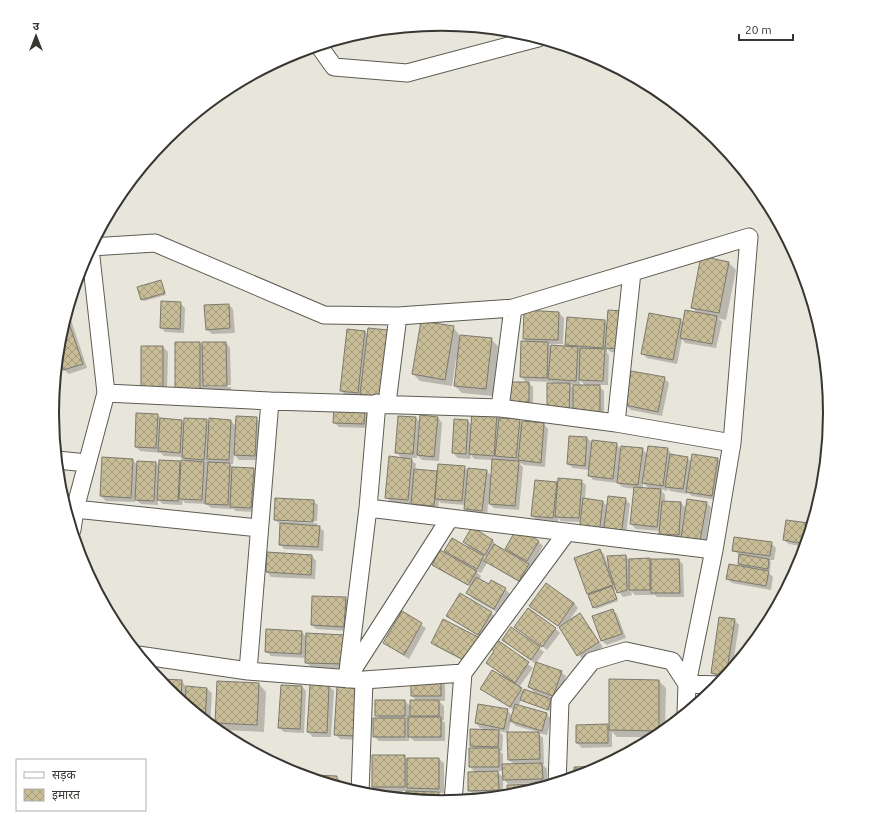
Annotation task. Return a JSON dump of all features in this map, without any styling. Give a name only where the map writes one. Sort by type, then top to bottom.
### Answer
[{"type":"street","points":[[322,50],[334,67],[407,73],[527,41]]},
{"type":"street","points":[[96,248],[155,243],[324,315],[398,316],[513,308],[749,237],[732,443],[714,550],[687,684],[686,707]]},
{"type":"street","points":[[74,518],[106,393],[92,258]]},
{"type":"street","points":[[616,423],[632,272]]},
{"type":"street","points":[[500,408],[513,308]]},
{"type":"street","points":[[347,679],[382,403],[398,316]]},
{"type":"street","points":[[106,393],[270,401],[382,403],[500,408],[616,423],[732,443]]},
{"type":"street","points":[[248,671],[270,401]]},
{"type":"street","points":[[62,460],[87,463]]},
{"type":"street","points":[[368,508],[714,550]]},
{"type":"street","points":[[75,509],[259,528]]},
{"type":"street","points":[[347,679],[450,518]]},
{"type":"street","points":[[454,796],[463,673],[567,532]]},
{"type":"street","points":[[556,778],[560,701],[592,661],[626,651],[672,661],[687,684]]},
{"type":"street","points":[[145,655],[248,671],[364,680],[463,673]]},
{"type":"street","points":[[360,787],[364,680]]},
{"type":"street","points":[[687,684],[711,685]]},
{"type":"building","points":[[701,256],[729,262],[719,313],[691,308]]},
{"type":"building","points":[[161,280],[165,293],[141,300],[137,287]]},
{"type":"building","points":[[161,301],[181,302],[180,329],[160,328]]},
{"type":"building","points":[[229,304],[230,328],[206,330],[204,305]]},
{"type":"building","points":[[524,310],[559,312],[558,340],[523,339]]},
{"type":"building","points":[[608,310],[623,311],[620,349],[605,348]]},
{"type":"building","points":[[685,310],[717,316],[712,344],[680,338]]},
{"type":"building","points":[[649,313],[681,319],[673,360],[641,354]]},
{"type":"building","points":[[567,317],[605,320],[603,348],[565,345]]},
{"type":"building","points":[[421,321],[454,326],[445,380],[412,374]]},
{"type":"building","points":[[69,325],[83,364],[63,370],[62,364]]},
{"type":"building","points":[[368,328],[388,330],[380,397],[360,394]]},
{"type":"building","points":[[347,329],[365,331],[358,393],[340,391]]},
{"type":"building","points":[[460,335],[492,338],[486,389],[454,386]]},
{"type":"building","points":[[521,341],[548,342],[547,378],[520,377]]},
{"type":"building","points":[[175,342],[200,342],[200,391],[175,391]]},
{"type":"building","points":[[202,342],[226,342],[227,386],[203,386]]},
{"type":"building","points":[[551,345],[578,347],[576,381],[548,379]]},
{"type":"building","points":[[141,346],[163,346],[163,388],[141,388]]},
{"type":"building","points":[[580,348],[605,349],[603,381],[579,380]]},
{"type":"building","points":[[631,371],[665,377],[658,412],[625,405]]},
{"type":"building","points":[[507,382],[529,382],[529,402],[507,402]]},
{"type":"building","points":[[547,383],[570,383],[569,412],[547,411]]},
{"type":"building","points":[[573,385],[600,385],[600,413],[573,413]]},
{"type":"building","points":[[334,406],[365,407],[364,424],[333,423]]},
{"type":"building","points":[[472,412],[497,414],[494,456],[469,454]]},
{"type":"building","points":[[136,413],[158,414],[156,448],[135,447]]},
{"type":"building","points":[[420,415],[438,417],[434,457],[417,455]]},
{"type":"building","points":[[236,416],[257,417],[255,456],[234,455]]},
{"type":"building","points":[[398,416],[416,417],[413,454],[395,453]]},
{"type":"building","points":[[160,418],[182,420],[180,453],[158,451]]},
{"type":"building","points":[[184,418],[207,419],[204,460],[182,458]]},
{"type":"building","points":[[209,418],[231,420],[229,460],[207,459]]},
{"type":"building","points":[[499,418],[520,419],[516,458],[495,456]]},
{"type":"building","points":[[454,419],[468,420],[466,454],[452,453]]},
{"type":"building","points":[[522,421],[544,423],[541,463],[518,460]]},
{"type":"building","points":[[569,436],[587,437],[585,466],[567,464]]},
{"type":"building","points":[[592,440],[617,443],[613,479],[588,476]]},
{"type":"building","points":[[621,446],[643,448],[638,485],[617,483]]},
{"type":"building","points":[[648,446],[668,448],[663,486],[642,483]]},
{"type":"building","points":[[670,454],[688,457],[683,489],[665,487]]},
{"type":"building","points":[[692,454],[718,458],[712,496],[686,492]]},
{"type":"building","points":[[389,456],[412,459],[408,500],[385,498]]},
{"type":"building","points":[[102,457],[133,459],[131,498],[100,496]]},
{"type":"building","points":[[492,459],[519,461],[515,506],[489,504]]},
{"type":"building","points":[[159,460],[180,461],[178,501],[157,500]]},
{"type":"building","points":[[181,460],[204,462],[202,500],[179,499]]},
{"type":"building","points":[[137,461],[156,462],[154,501],[135,500]]},
{"type":"building","points":[[208,462],[230,463],[228,505],[205,504]]},
{"type":"building","points":[[438,464],[465,466],[462,501],[435,499]]},
{"type":"building","points":[[232,467],[254,468],[251,508],[230,507]]},
{"type":"building","points":[[468,468],[487,470],[482,511],[464,509]]},
{"type":"building","points":[[414,469],[437,471],[434,506],[411,504]]},
{"type":"building","points":[[558,478],[582,480],[579,518],[555,517]]},
{"type":"building","points":[[535,480],[557,482],[553,518],[531,516]]},
{"type":"building","points":[[634,487],[661,489],[657,527],[630,524]]},
{"type":"building","points":[[608,496],[626,498],[621,537],[603,535]]},
{"type":"building","points":[[275,498],[314,500],[313,522],[274,520]]},
{"type":"building","points":[[583,498],[603,501],[599,534],[579,532]]},
{"type":"building","points":[[687,499],[707,502],[700,541],[681,538]]},
{"type":"building","points":[[662,501],[681,502],[679,535],[659,534]]},
{"type":"building","points":[[786,520],[808,523],[801,543],[783,540]]},
{"type":"building","points":[[280,523],[320,526],[318,547],[279,545]]},
{"type":"building","points":[[472,527],[493,540],[485,555],[463,542]]},
{"type":"building","points":[[517,528],[539,541],[527,561],[505,549]]},
{"type":"building","points":[[734,537],[772,542],[770,556],[732,551]]},
{"type":"building","points":[[452,538],[484,556],[477,569],[444,551]]},
{"type":"building","points":[[494,544],[529,564],[519,581],[484,561]]},
{"type":"building","points":[[600,549],[613,585],[587,594],[574,558]]},
{"type":"building","points":[[440,550],[477,571],[468,585],[432,565]]},
{"type":"building","points":[[267,552],[312,555],[311,575],[266,572]]},
{"type":"building","points":[[739,554],[769,559],[768,569],[738,564]]},
{"type":"building","points":[[626,555],[627,590],[617,593],[609,569],[607,556]]},
{"type":"building","points":[[650,558],[650,590],[629,590],[629,559]]},
{"type":"building","points":[[651,559],[679,559],[680,593],[651,593]]},
{"type":"building","points":[[729,564],[769,571],[766,586],[726,579]]},
{"type":"building","points":[[476,577],[489,584],[491,580],[506,588],[494,609],[466,593]]},
{"type":"building","points":[[546,583],[574,603],[558,626],[529,606]]},
{"type":"building","points":[[612,586],[617,599],[593,608],[588,595]]},
{"type":"building","points":[[460,593],[492,612],[478,635],[446,616]]},
{"type":"building","points":[[312,596],[346,597],[344,627],[311,625]]},
{"type":"building","points":[[528,608],[556,628],[542,647],[514,627]]},
{"type":"building","points":[[613,609],[622,634],[601,641],[592,616]]},
{"type":"building","points":[[402,611],[422,623],[404,655],[383,643]]},
{"type":"building","points":[[580,613],[599,642],[577,656],[559,627]]},
{"type":"building","points":[[719,617],[735,619],[727,668],[721,675],[711,673]]},
{"type":"building","points":[[443,619],[480,638],[468,662],[431,643]]},
{"type":"building","points":[[511,627],[540,647],[531,660],[502,640]]},
{"type":"building","points":[[266,629],[302,631],[301,654],[265,652]]},
{"type":"building","points":[[306,633],[345,635],[343,664],[305,663]]},
{"type":"building","points":[[496,639],[529,662],[515,683],[486,663],[494,651],[490,648]]},
{"type":"building","points":[[536,662],[562,671],[553,696],[528,687]]},
{"type":"building","points":[[492,670],[522,688],[510,707],[480,689]]},
{"type":"building","points":[[166,679],[182,680],[181,694]]},
{"type":"building","points":[[411,679],[441,679],[441,696],[411,696]]},
{"type":"building","points":[[609,679],[659,680],[659,728],[655,731],[609,730]]},
{"type":"building","points":[[217,681],[259,683],[257,725],[217,723],[215,722]]},
{"type":"building","points":[[310,684],[329,685],[327,733],[307,732]]},
{"type":"building","points":[[281,685],[302,686],[300,729],[278,728]]},
{"type":"building","points":[[186,686],[207,688],[205,714],[189,701],[185,698]]},
{"type":"building","points":[[337,687],[358,688],[355,736],[334,735]]},
{"type":"building","points":[[524,689],[551,699],[548,710],[520,700]]},
{"type":"building","points":[[699,692],[704,692],[699,696]]},
{"type":"building","points":[[375,700],[405,700],[405,716],[375,716]]},
{"type":"building","points":[[410,700],[439,700],[439,716],[410,716]]},
{"type":"building","points":[[478,704],[508,709],[504,729],[475,723]]},
{"type":"building","points":[[515,704],[547,713],[542,731],[510,721]]},
{"type":"building","points":[[408,717],[441,717],[441,737],[408,737]]},
{"type":"building","points":[[373,718],[405,718],[405,737],[373,737]]},
{"type":"building","points":[[608,724],[608,743],[576,743],[576,725]]},
{"type":"building","points":[[470,729],[499,730],[498,747],[470,746]]},
{"type":"building","points":[[507,732],[539,732],[540,759],[508,760]]},
{"type":"building","points":[[469,748],[499,748],[499,767],[469,767]]},
{"type":"building","points":[[372,755],[405,755],[405,787],[372,787]]},
{"type":"building","points":[[407,758],[439,758],[439,789],[407,788]]},
{"type":"building","points":[[542,763],[543,779],[503,780],[502,764]]},
{"type":"building","points":[[589,766],[574,772],[574,767]]},
{"type":"building","points":[[498,771],[499,790],[468,791],[468,772]]},
{"type":"building","points":[[317,775],[337,776],[337,781]]},
{"type":"building","points":[[535,784],[507,790],[507,785]]},
{"type":"building","points":[[406,791],[439,792],[439,796],[406,794]]},
{"type":"building","points":[[386,792],[403,792],[403,794]]},
{"type":"building","points":[[485,793],[465,795],[465,794]]}]
